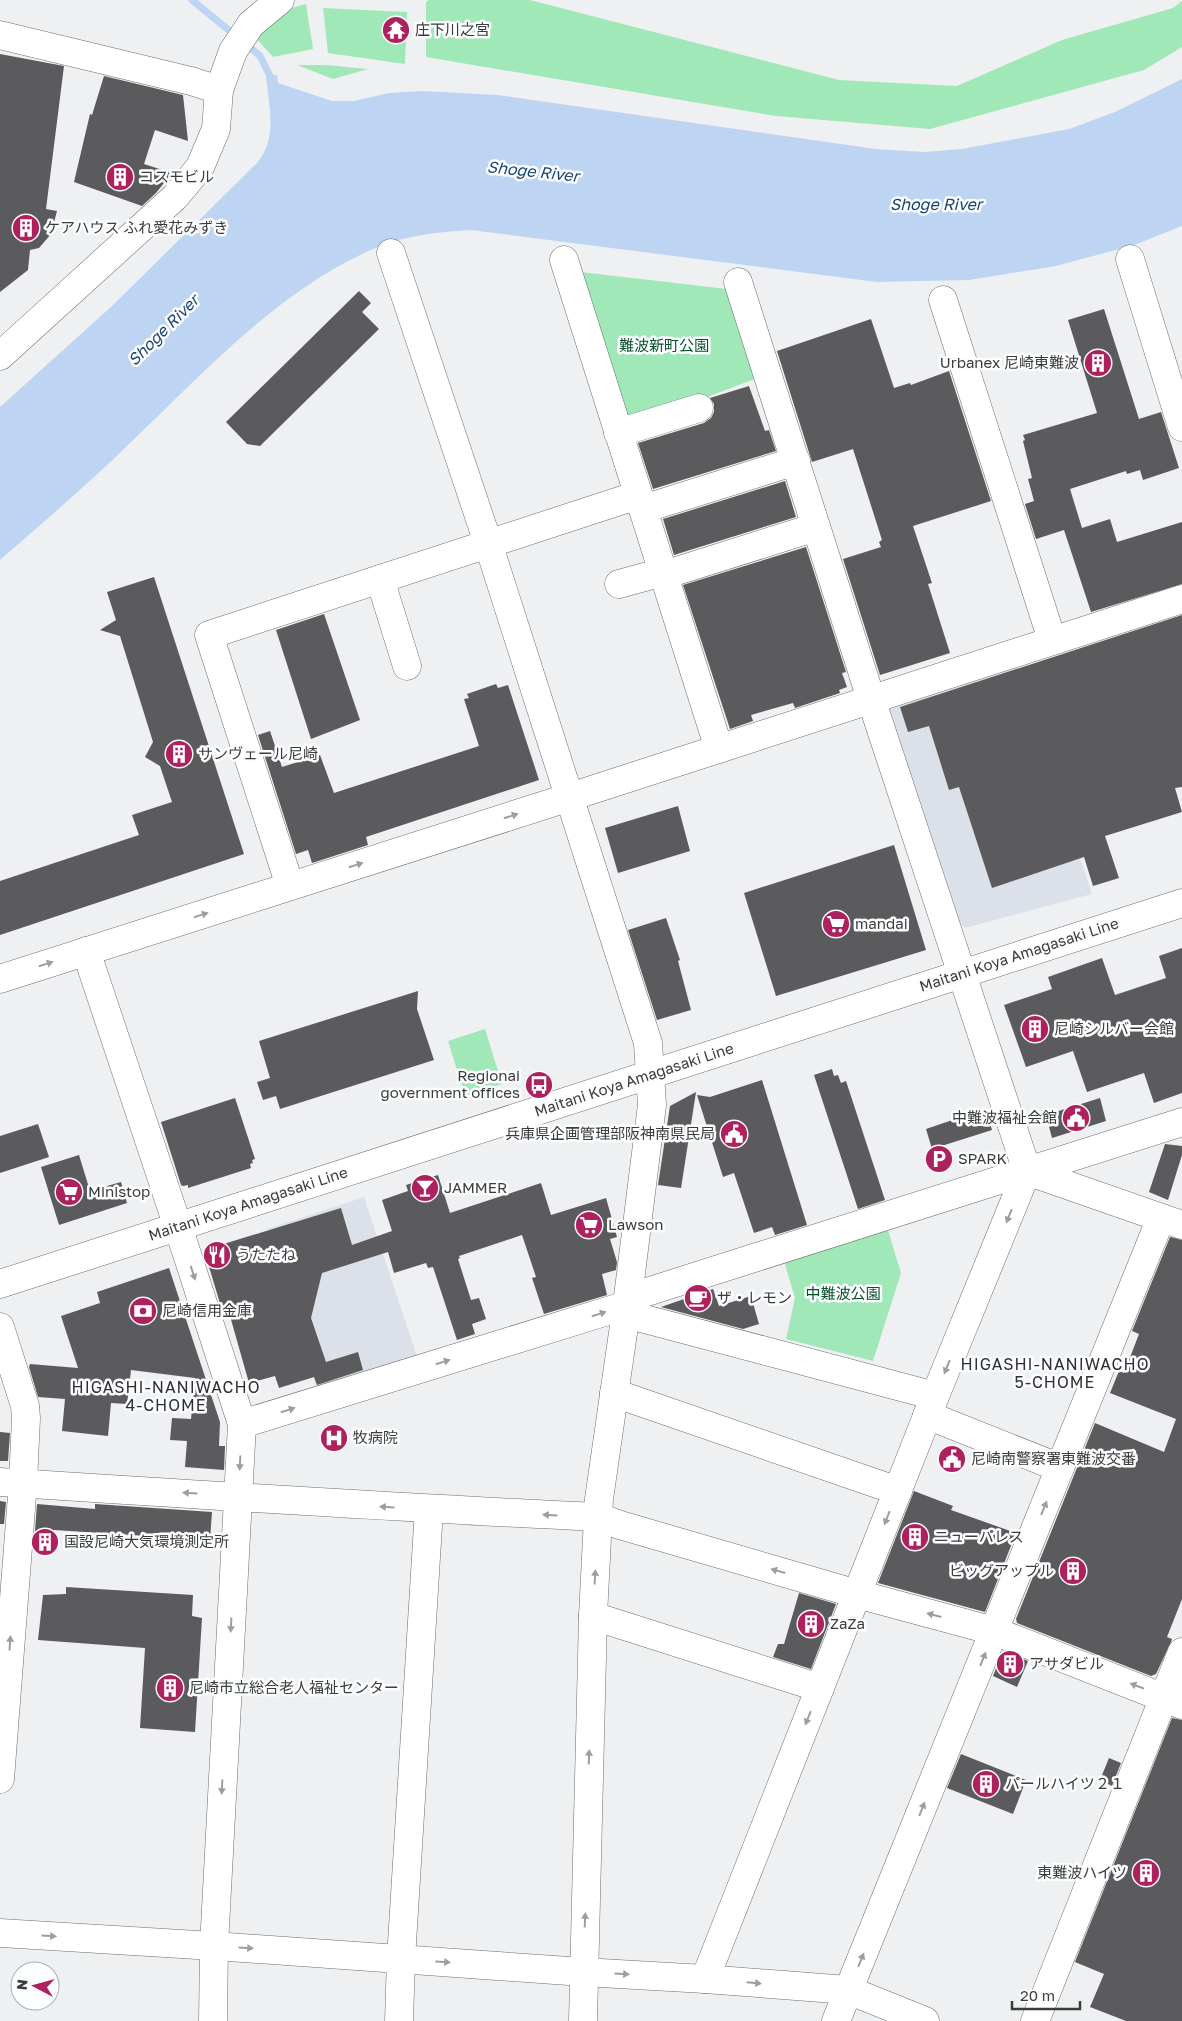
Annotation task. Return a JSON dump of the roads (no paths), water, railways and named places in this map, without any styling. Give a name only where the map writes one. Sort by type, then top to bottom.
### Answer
[{"type":"street","points":[[0,356],[176,197],[200,167],[216,129],[219,90],[236,46],[252,24],[280,0]]},
{"type":"street","points":[[0,35],[191,81],[219,90]]},
{"type":"street","points":[[391,253],[488,543],[648,1043],[652,1105],[598,1517],[593,1616],[583,2021]]},
{"type":"street","points":[[1130,259],[1182,426]]},
{"type":"street","points":[[564,260],[719,749]]},
{"type":"street","points":[[705,1978],[931,1405],[1027,1171],[871,699],[738,282]]},
{"type":"street","points":[[943,300],[1052,640]]},
{"type":"street","points":[[618,433],[699,408]]},
{"type":"street","points":[[290,886],[209,635],[488,543],[796,461]]},
{"type":"street","points":[[619,584],[663,573],[816,527]]},
{"type":"street","points":[[380,579],[407,666]]},
{"type":"street","points":[[0,979],[1182,599]]},
{"type":"street","name":"Maitani Koya Amagasaki Line","points":[[0,1284],[1182,903]]},
{"type":"street","points":[[86,951],[242,1424],[214,1946],[213,2021]]},
{"type":"street","points":[[242,1424],[627,1306],[1027,1171],[1182,1122]]},
{"type":"street","points":[[836,2021],[1060,1468],[1171,1222],[1027,1171]]},
{"type":"street","points":[[627,1306],[931,1405],[1060,1468]]},
{"type":"street","points":[[0,1328],[25,1406],[26,1418],[11,1483],[0,1779]]},
{"type":"street","points":[[614,1393],[898,1491]]},
{"type":"street","points":[[11,1483],[429,1509],[598,1517],[858,1594],[994,1630],[1173,1701]]},
{"type":"street","points":[[399,2021],[400,1959],[429,1509]]},
{"type":"street","points":[[593,1616],[820,1688]]},
{"type":"street","points":[[1035,2021],[1173,1701],[1182,1652]]},
{"type":"street","points":[[0,1933],[584,1972],[705,1978],[848,1990],[925,2021]]},
{"type":"water","name":"Shoge River","points":[[277,75],[278,83],[332,101],[354,101],[389,93],[423,91],[498,95],[876,149],[924,152],[962,149],[1069,129],[1115,112],[1182,79],[1182,226],[1134,245],[1056,266],[969,280],[877,282],[471,230],[436,233],[389,243],[343,264],[309,285],[246,333],[98,473],[0,560],[0,407],[112,306],[257,163],[264,153],[270,133],[270,111],[266,76]]},
{"type":"waterway","points":[[192,0],[236,36]]},
{"type":"waterway","points":[[245,43],[260,56],[273,82]]},
{"type":"place","name":"庄下川之宮","points":[[396,30]]},
{"type":"place","name":"コスモビル","points":[[120,177]]},
{"type":"place","name":"ケアハウス ふれ愛花みずき","points":[[26,228]]},
{"type":"place","name":"Urbanex 尼崎東難波","points":[[1098,363]]},
{"type":"place","name":"サンヴェール尼崎","points":[[179,754]]},
{"type":"place","name":"mandai","points":[[836,924]]},
{"type":"place","name":"尼崎シルバー会館","points":[[1035,1029]]},
{"type":"place","name":"Regionai government offices","points":[[539,1085]]},
{"type":"place","name":"中難波福祉会館","points":[[1076,1118]]},
{"type":"place","name":"兵庫県企画管理部阪神南県民局","points":[[734,1134]]},
{"type":"place","name":"SPARK","points":[[939,1159]]},
{"type":"place","name":"JAMMER","points":[[425,1188]]},
{"type":"place","name":"Ministop","points":[[69,1192]]},
{"type":"place","name":"Lawson","points":[[589,1225]]},
{"type":"place","name":"うたたね","points":[[217,1255]]},
{"type":"place","name":"ザ・レモン","points":[[698,1298]]},
{"type":"place","name":"尼崎信用金庫","points":[[143,1311]]},
{"type":"place","name":"牧病院","points":[[334,1438]]},
{"type":"place","name":"尼崎南警察署東難波交番","points":[[952,1459]]},
{"type":"place","name":"ニューパレス","points":[[915,1537]]},
{"type":"place","name":"国設尼崎大気環境測定所","points":[[45,1542]]},
{"type":"place","name":"ビッグアップル","points":[[1073,1571]]},
{"type":"place","name":"ZaZa","points":[[811,1624]]},
{"type":"place","name":"アサダビル","points":[[1010,1664]]},
{"type":"place","name":"尼崎市立総合老人福祉センター","points":[[170,1688]]},
{"type":"place","name":"パールハイツ２１","points":[[986,1784]]},
{"type":"place","name":"東難波ハイツ","points":[[1146,1873]]},
{"type":"district","name":"HIGASHI-NANIWACHO 5-CHOME","points":[[1055,1373]]},
{"type":"district","name":"HIGASHI-NANIWACHO 4-CHOME","points":[[166,1396]]},
{"type":"park label","name":"難波新町公園","points":[[664,346]]},
{"type":"park label","name":"中難波公園","points":[[843,1294]]}]
